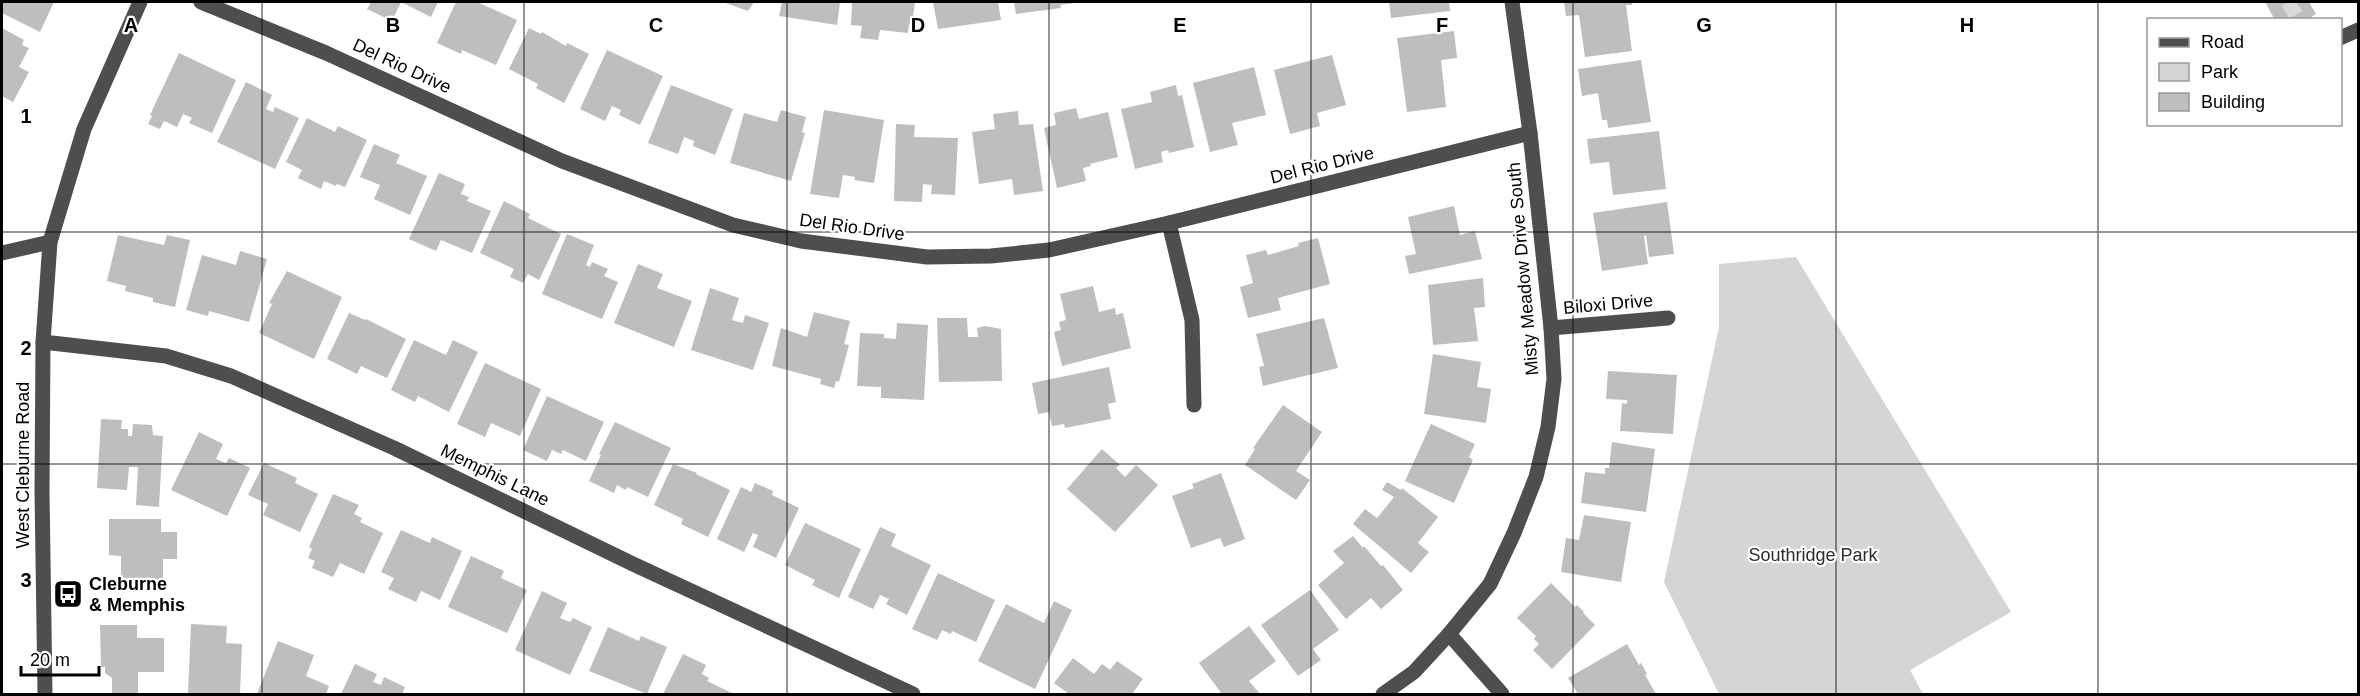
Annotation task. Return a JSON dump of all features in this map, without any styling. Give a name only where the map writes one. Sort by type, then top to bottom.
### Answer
[{"type":"street","name":"West Cleburne Road","points":[[45,694],[42,491],[43,342],[50,242],[84,129],[140,2]]},
{"type":"street","name":"Del Rio Drive","points":[[201,2],[326,53],[562,161],[733,225],[801,241],[927,257],[991,256],[1049,250],[1168,223],[1530,133]]},
{"type":"street","name":"Misty Meadow Drive South","points":[[1383,694],[1414,672],[1490,584],[1514,533],[1536,477],[1548,427],[1554,379],[1551,328],[1530,133],[1512,2]]},
{"type":"street","points":[[2342,37],[2358,30]]},
{"type":"street","points":[[1168,223],[1192,320],[1194,405]]},
{"type":"street","points":[[2,253],[50,242]]},
{"type":"street","name":"Biloxi Drive","points":[[1551,328],[1668,318]]},
{"type":"street","name":"Memphis Lane","points":[[43,342],[166,356],[231,376],[394,448],[633,564],[913,694]]},
{"type":"street","points":[[1449,634],[1502,694]]},
{"type":"green space","name":"Southridge Park","points":[[1796,257],[2011,612],[1910,670],[1923,694],[1719,694],[1664,582],[1719,327],[1719,264]]},
{"type":"building","points":[[2,2],[54,2],[40,32],[2,13]]},
{"type":"building","points":[[371,2],[401,2],[392,21],[367,9]]},
{"type":"building","points":[[401,2],[438,2],[431,17]]},
{"type":"building","points":[[456,2],[477,2],[517,20],[496,65],[462,50],[461,54],[437,43]]},
{"type":"building","points":[[723,2],[754,2],[748,11]]},
{"type":"building","points":[[782,2],[840,2],[837,25],[779,16]]},
{"type":"building","points":[[852,2],[915,2],[912,25],[909,24],[908,33],[880,30],[878,40],[860,38],[862,26],[851,25]]},
{"type":"building","points":[[933,2],[998,2],[1001,20],[938,29]]},
{"type":"building","points":[[1014,2],[1074,3],[1060,5],[1061,8],[1016,14]]},
{"type":"building","points":[[1389,2],[1449,2],[1450,11],[1391,18]]},
{"type":"building","points":[[1564,2],[1632,2],[1632,5],[1626,5],[1632,51],[1585,57],[1579,15],[1566,16]]},
{"type":"building","points":[[2265,2],[2309,2],[2316,14],[2310,18],[2274,18]]},
{"type":"building","points":[[2,28],[24,40],[22,45],[29,48],[19,67],[29,72],[13,102],[2,96]]},
{"type":"building","points":[[529,28],[541,34],[542,32],[566,46],[567,43],[589,54],[564,103],[536,88],[538,84],[509,69]]},
{"type":"building","points":[[1454,31],[1457,58],[1441,60],[1446,107],[1407,112],[1397,38]]},
{"type":"building","points":[[607,50],[663,76],[640,125],[619,115],[621,110],[612,106],[605,121],[580,109]]},
{"type":"building","points":[[179,53],[236,80],[212,133],[189,123],[192,118],[183,114],[177,127],[164,121],[160,129],[148,124]]},
{"type":"building","points":[[1332,55],[1346,105],[1317,113],[1320,126],[1290,134],[1274,70]]},
{"type":"building","points":[[1641,60],[1651,122],[1608,128],[1607,120],[1602,120],[1598,93],[1582,96],[1578,69]]},
{"type":"building","points":[[1254,67],[1266,115],[1232,123],[1238,145],[1210,152],[1193,83]]},
{"type":"building","points":[[246,82],[272,95],[266,109],[273,112],[275,107],[299,118],[275,169],[217,142]]},
{"type":"building","points":[[671,85],[733,109],[715,155],[693,146],[694,141],[684,137],[678,154],[648,143]]},
{"type":"building","points":[[1176,85],[1178,96],[1182,95],[1194,147],[1169,153],[1168,150],[1161,152],[1163,162],[1135,169],[1121,109],[1152,102],[1150,92]]},
{"type":"building","points":[[1076,108],[1079,119],[1108,112],[1118,157],[1083,168],[1086,181],[1057,188],[1044,128],[1056,125],[1054,113]]},
{"type":"building","points":[[781,110],[806,117],[802,132],[805,133],[791,181],[730,163],[744,113],[777,122]]},
{"type":"building","points":[[824,110],[884,120],[874,183],[854,180],[855,177],[843,175],[839,198],[810,194]]},
{"type":"building","points":[[1018,111],[1019,125],[1033,124],[1043,191],[1014,195],[1012,179],[979,184],[972,132],[995,129],[993,114]]},
{"type":"building","points":[[307,118],[335,132],[338,126],[367,140],[345,187],[324,181],[321,189],[298,178],[302,170],[286,162]]},
{"type":"building","points":[[896,124],[915,125],[914,137],[958,138],[955,195],[931,194],[932,185],[923,184],[922,202],[894,201]]},
{"type":"building","points":[[1659,131],[1666,189],[1613,195],[1609,162],[1590,164],[1587,139]]},
{"type":"building","points":[[374,144],[400,155],[396,163],[427,176],[410,215],[374,199],[380,185],[360,177]]},
{"type":"building","points":[[439,173],[465,184],[461,194],[469,197],[467,201],[491,211],[472,253],[441,240],[436,251],[409,239]]},
{"type":"building","points":[[504,201],[530,214],[528,218],[561,234],[539,280],[528,274],[523,283],[510,277],[514,269],[480,253]]},
{"type":"building","points":[[1667,202],[1674,254],[1649,257],[1646,235],[1644,236],[1648,264],[1602,271],[1593,213]]},
{"type":"building","points":[[1454,206],[1460,235],[1475,231],[1482,259],[1409,274],[1405,256],[1416,254],[1408,217]]},
{"type":"building","points":[[567,234],[594,245],[586,265],[590,267],[592,262],[608,269],[604,276],[618,282],[602,319],[542,294]]},
{"type":"building","points":[[118,235],[164,245],[167,235],[190,240],[175,307],[153,302],[153,298],[125,291],[126,286],[107,281]]},
{"type":"building","points":[[1318,238],[1330,284],[1278,298],[1281,310],[1248,318],[1240,287],[1253,283],[1246,255],[1266,250],[1268,255]]},
{"type":"building","points":[[240,251],[267,259],[249,322],[209,311],[208,316],[186,310],[202,255],[236,265]]},
{"type":"building","points":[[638,264],[663,274],[657,288],[692,301],[674,347],[614,323]]},
{"type":"building","points":[[287,271],[342,297],[314,359],[259,333],[272,304],[269,303]]},
{"type":"building","points":[[1483,278],[1485,307],[1474,308],[1478,341],[1433,345],[1428,285]]},
{"type":"building","points":[[1093,286],[1099,312],[1115,308],[1116,315],[1123,313],[1131,348],[1062,366],[1054,332],[1061,330],[1059,322],[1066,320],[1060,294]]},
{"type":"building","points":[[710,288],[739,298],[732,320],[743,323],[745,315],[769,323],[753,370],[691,350]]},
{"type":"building","points":[[814,312],[850,321],[844,344],[849,345],[839,382],[836,381],[834,388],[820,384],[821,379],[772,366],[781,328],[807,337]]},
{"type":"building","points":[[349,313],[406,339],[387,378],[361,366],[357,374],[327,359]]},
{"type":"building","points":[[937,318],[967,318],[968,337],[978,337],[977,328],[985,326],[1001,329],[1002,381],[939,382]]},
{"type":"building","points":[[1324,318],[1338,368],[1263,386],[1259,367],[1264,366],[1256,334]]},
{"type":"building","points":[[897,323],[928,325],[924,400],[881,398],[881,387],[857,386],[860,333],[884,334],[884,338],[896,339]]},
{"type":"building","points":[[414,340],[446,355],[453,340],[478,352],[449,412],[418,396],[415,402],[391,390]]},
{"type":"building","points":[[1433,354],[1481,362],[1477,387],[1491,389],[1486,423],[1424,414]]},
{"type":"building","points":[[485,363],[541,389],[520,436],[491,423],[485,437],[457,424]]},
{"type":"building","points":[[1109,367],[1116,402],[1108,404],[1111,419],[1065,428],[1064,424],[1052,426],[1049,412],[1038,414],[1032,383]]},
{"type":"building","points":[[1608,371],[1677,375],[1673,434],[1620,431],[1622,403],[1627,404],[1627,400],[1606,399]]},
{"type":"building","points":[[547,396],[604,422],[586,461],[563,450],[561,454],[552,450],[547,461],[523,450]]},
{"type":"building","points":[[1283,405],[1322,432],[1296,471],[1310,480],[1296,500],[1245,465],[1255,449],[1253,448]]},
{"type":"building","points":[[101,419],[122,420],[121,429],[128,429],[128,436],[132,436],[133,424],[152,425],[153,435],[163,436],[159,507],[136,505],[138,467],[129,467],[127,490],[97,488]]},
{"type":"building","points":[[615,422],[671,448],[648,497],[617,485],[614,493],[589,481]]},
{"type":"building","points":[[1431,424],[1475,444],[1469,457],[1473,460],[1454,503],[1405,481]]},
{"type":"building","points":[[199,432],[223,444],[216,459],[226,463],[229,458],[250,468],[227,516],[171,490]]},
{"type":"building","points":[[1612,442],[1655,449],[1646,512],[1581,503],[1585,472],[1605,474],[1605,468],[1609,468]]},
{"type":"building","points":[[1102,449],[1120,465],[1116,468],[1125,477],[1136,465],[1158,485],[1115,532],[1067,489]]},
{"type":"building","points":[[264,463],[297,478],[295,483],[318,494],[300,532],[263,515],[268,504],[248,495]]},
{"type":"building","points":[[673,464],[730,490],[708,537],[681,524],[683,519],[654,505]]},
{"type":"building","points":[[1221,473],[1245,539],[1224,547],[1220,538],[1191,548],[1172,496],[1194,488],[1192,484]]},
{"type":"building","points":[[1387,482],[1401,490],[1402,488],[1438,517],[1418,543],[1429,552],[1411,573],[1353,524],[1365,509],[1377,518],[1394,497],[1382,490]]},
{"type":"building","points":[[755,483],[773,491],[772,495],[799,508],[776,558],[753,547],[758,535],[753,533],[744,552],[717,539],[741,487],[751,492]]},
{"type":"building","points":[[333,494],[359,505],[354,514],[362,518],[360,522],[383,533],[364,574],[340,563],[333,577],[312,568],[315,561],[308,558],[312,549],[309,547]]},
{"type":"building","points":[[1584,515],[1631,522],[1621,582],[1561,572],[1566,538],[1579,540]]},
{"type":"building","points":[[109,519],[161,519],[161,532],[177,532],[177,559],[163,559],[163,589],[121,589],[121,556],[109,555]]},
{"type":"building","points":[[805,523],[861,549],[839,598],[812,585],[815,580],[785,565]]},
{"type":"building","points":[[880,527],[896,534],[891,546],[931,565],[907,615],[886,604],[889,599],[880,595],[873,609],[848,597]]},
{"type":"building","points":[[401,530],[430,543],[432,537],[462,551],[440,600],[421,591],[416,602],[388,589],[394,578],[381,572]]},
{"type":"building","points":[[1353,536],[1381,566],[1383,565],[1403,590],[1381,609],[1371,598],[1346,619],[1318,585],[1344,563],[1333,551]]},
{"type":"building","points":[[471,556],[504,571],[501,578],[527,590],[507,633],[448,607]]},
{"type":"building","points":[[938,573],[995,600],[976,642],[952,631],[951,634],[942,630],[937,640],[912,629]]},
{"type":"building","points":[[1551,583],[1575,607],[1577,605],[1595,625],[1552,669],[1533,650],[1539,644],[1534,639],[1536,636],[1517,618]]},
{"type":"building","points":[[1310,590],[1339,630],[1313,649],[1321,660],[1298,676],[1261,625]]},
{"type":"building","points":[[542,591],[567,603],[560,618],[570,622],[573,618],[592,627],[570,675],[515,650]]},
{"type":"building","points":[[1054,601],[1072,610],[1035,689],[978,661],[1006,604],[1044,623]]},
{"type":"building","points":[[191,624],[227,626],[226,643],[242,644],[240,694],[188,694]]},
{"type":"building","points":[[100,625],[137,625],[137,638],[164,638],[164,672],[138,672],[138,694],[112,694],[112,678],[105,673],[105,667],[101,667]]},
{"type":"building","points":[[1249,626],[1276,661],[1249,681],[1260,694],[1222,694],[1199,663]]},
{"type":"building","points":[[608,627],[639,641],[641,636],[667,647],[647,694],[589,671]]},
{"type":"building","points":[[278,641],[314,655],[306,676],[329,686],[326,694],[257,694]]},
{"type":"building","points":[[1627,644],[1639,665],[1641,663],[1656,694],[1578,694],[1568,678]]},
{"type":"building","points":[[683,654],[706,665],[702,674],[709,678],[707,681],[734,694],[663,694]]},
{"type":"building","points":[[1073,658],[1094,674],[1102,664],[1110,670],[1117,661],[1143,679],[1132,694],[1069,694],[1054,683]]},
{"type":"building","points":[[355,664],[377,674],[373,682],[381,685],[384,677],[405,687],[402,694],[341,694]]},
{"type":"tunnel","points":[[2288,2],[2298,18]]},
{"type":"place","name":"Cleburne & Memphis","points":[[68,594]]}]
